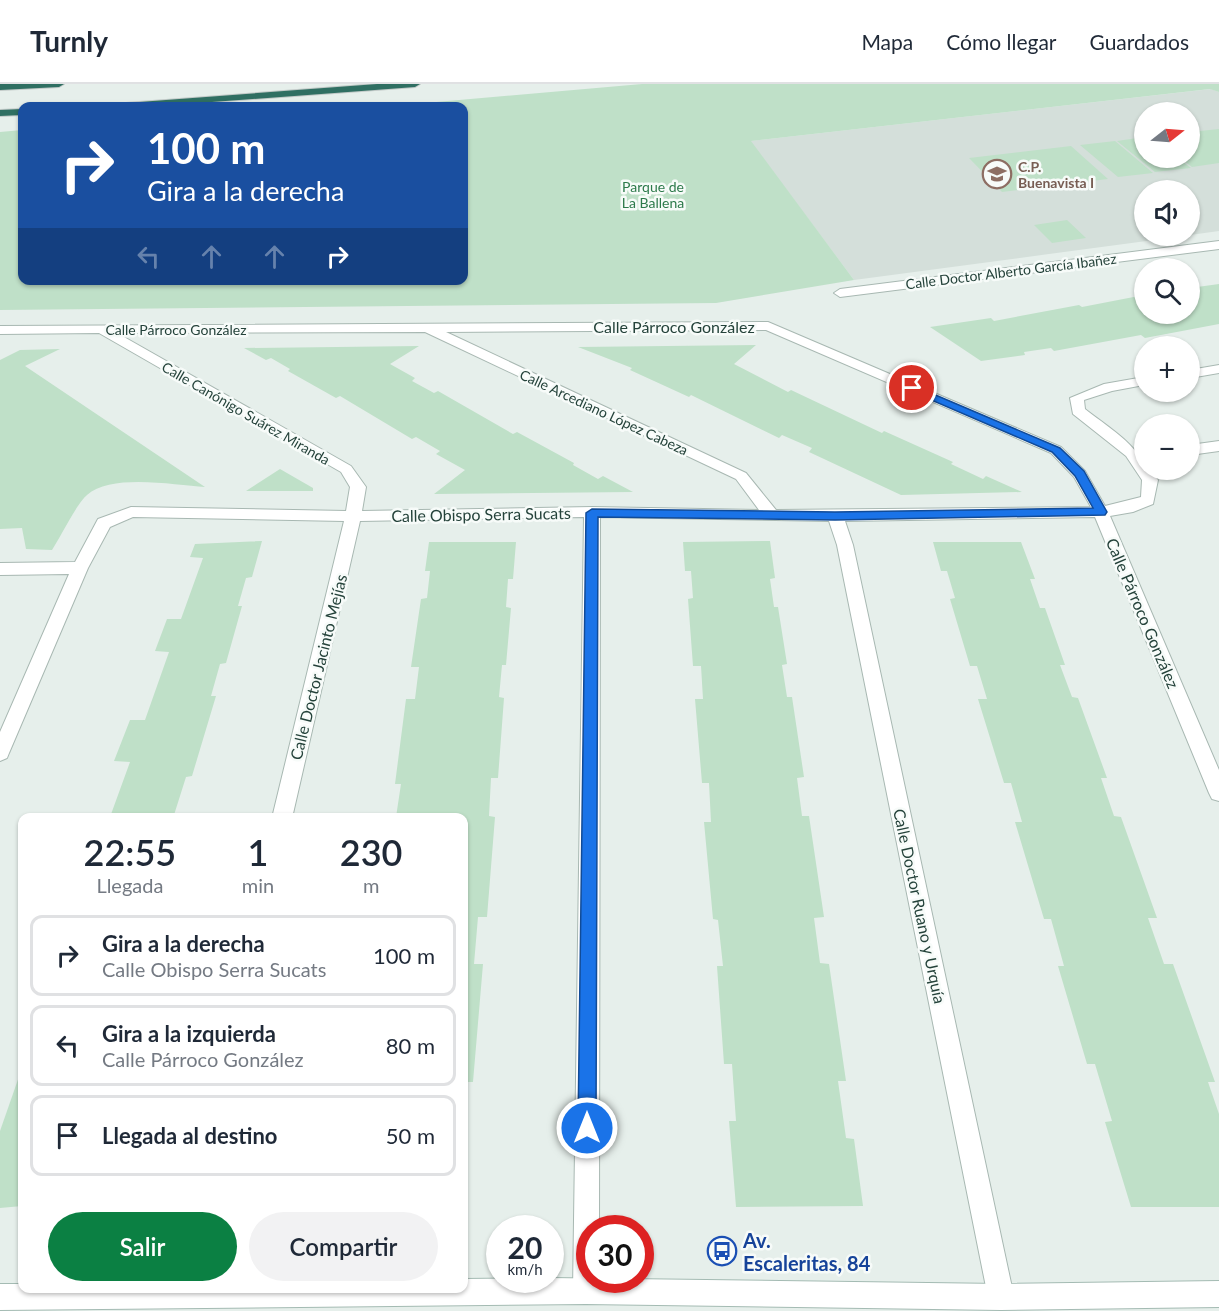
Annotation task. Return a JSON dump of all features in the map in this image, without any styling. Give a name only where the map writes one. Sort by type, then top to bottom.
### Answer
[{"type":"highway","points":[[0,87],[59,84]]},
{"type":"highway","points":[[179,102],[415,84]]},
{"type":"highway","points":[[0,113],[18,112]]},
{"type":"street","name":"Calle Doctor Alberto García Ibañez","points":[[840,293],[1217,247]]},
{"type":"street","name":"Calle Arcediano López Cabeza","points":[[424,326],[741,476],[771,514]]},
{"type":"street","points":[[465,346],[497,326]]},
{"type":"street","name":"Calle Párroco González","points":[[0,330],[768,326],[1056,450],[1080,474],[1101,512],[1219,793]]},
{"type":"street","name":"Calle Canónigo Suárez Miranda","points":[[102,329],[345,469],[358,487],[351,516]]},
{"type":"street","points":[[1200,372],[1219,369]]},
{"type":"street","points":[[1134,383],[1109,387],[1077,398],[1078,411],[1134,453]]},
{"type":"street","points":[[1200,449],[1219,446]]},
{"type":"street","name":"Calle Obispo Serra Sucats","points":[[0,753],[80,568],[104,523],[131,512],[351,516],[592,513],[835,516],[1101,512],[1128,508],[1148,500],[1150,480]]},
{"type":"street","points":[[587,1215],[592,513]]},
{"type":"street","name":"Calle Doctor Jacinto Mejías","points":[[283,813],[347,549],[351,516]]},
{"type":"street","name":"Calle Doctor Ruano y Urquía","points":[[835,516],[847,557],[1001,1297]]},
{"type":"street","points":[[0,569],[80,568]]},
{"type":"street","points":[[468,1292],[576,1291]]},
{"type":"street","points":[[654,1292],[1001,1297],[1219,1294]]},
{"type":"street","points":[[0,1297],[166,1293]]},
{"type":"shaded area","name":"C.P. Buenavista I","points":[[1211,89],[1219,92],[1219,231],[1200,234],[1200,180],[1134,180],[1134,243],[854,280],[750,141]]},
{"type":"green space","name":"Parque de La Ballena","points":[[642,84],[1219,84],[1219,92],[1210,89],[751,141],[854,280],[716,303],[0,310],[0,132],[18,130],[18,285],[468,285],[468,102],[437,102]]},
{"type":"green space","points":[[1219,129],[1219,163],[1200,166],[1200,131]]},
{"type":"green space","points":[[1134,138],[1134,155],[1117,141]]},
{"type":"green space","points":[[1115,141],[1134,157],[1134,168],[1147,168],[1153,173],[1118,177],[1080,145]]},
{"type":"green space","points":[[1071,146],[1108,179],[1002,192],[969,158]]},
{"type":"green space","points":[[1150,168],[1191,168],[1155,172]]},
{"type":"green space","points":[[1067,220],[1086,238],[1052,243],[1034,225]]},
{"type":"green space","points":[[1219,284],[1219,324],[1156,336],[1134,336],[1054,351],[1051,348],[1024,352],[1025,355],[981,361],[930,327],[991,318],[994,321],[1134,297],[1134,324],[1200,324],[1200,287]]},
{"type":"green space","points":[[756,345],[734,364],[788,392],[791,390],[882,433],[884,431],[953,462],[951,464],[983,479],[986,476],[1022,492],[901,495],[809,452],[812,448],[782,435],[779,438],[691,395],[689,397],[630,370],[632,368],[578,347]]},
{"type":"green space","points":[[419,346],[390,364],[415,378],[412,381],[434,393],[438,391],[513,434],[517,432],[598,479],[603,476],[633,492],[434,494],[465,470],[436,454],[440,451],[416,437],[412,439],[340,396],[336,398],[288,371],[290,369],[271,358],[266,360],[244,348]]},
{"type":"green space","points":[[60,349],[25,366],[205,487],[127,482],[98,488],[83,499],[52,550],[26,549],[22,528],[0,529],[0,360],[20,350]]},
{"type":"green space","points":[[280,469],[313,488],[313,491],[246,491]]},
{"type":"green space","points":[[262,541],[252,577],[246,578],[238,606],[242,606],[226,663],[220,664],[211,696],[216,696],[192,776],[186,777],[175,813],[111,813],[130,762],[114,761],[130,720],[145,720],[169,652],[155,651],[167,619],[181,619],[203,558],[190,557],[195,544]]},
{"type":"green space","points":[[770,541],[775,578],[770,579],[774,607],[778,607],[787,664],[782,665],[787,697],[792,697],[804,777],[797,778],[802,816],[809,816],[824,917],[814,918],[820,963],[829,964],[846,1081],[838,1081],[846,1138],[854,1139],[863,1206],[736,1207],[729,1121],[736,1121],[732,1064],[724,1064],[717,966],[723,966],[718,920],[713,919],[704,822],[711,822],[709,783],[702,783],[695,699],[703,699],[701,666],[693,666],[688,599],[693,598],[691,571],[685,571],[683,542]]},
{"type":"green space","points":[[429,542],[516,542],[513,579],[508,579],[506,607],[511,608],[506,665],[502,665],[499,697],[504,698],[498,778],[491,778],[489,816],[495,817],[487,917],[478,917],[474,964],[483,964],[473,1082],[468,1082],[468,813],[397,813],[401,784],[395,784],[406,699],[415,699],[419,667],[411,667],[421,599],[427,598],[430,571],[425,571]]},
{"type":"green space","points":[[933,542],[1021,542],[1035,579],[1030,579],[1040,608],[1045,608],[1065,665],[1060,665],[1072,697],[1078,698],[1107,778],[1101,778],[1114,816],[1121,817],[1157,918],[1148,918],[1164,964],[1173,964],[1215,1082],[1208,1082],[1219,1114],[1219,1207],[1131,1207],[1105,1122],[1112,1121],[1095,1064],[1087,1064],[1058,966],[1064,966],[1051,919],[1044,919],[1015,822],[1022,822],[1011,783],[1004,783],[978,699],[987,699],[977,666],[970,666],[950,599],[955,598],[947,571],[941,571]]},
{"type":"green space","points":[[18,1079],[18,1206],[0,1208],[0,1131]]},
{"type":"place","name":"C.P. Buenavista I","points":[[997,174]]},
{"type":"place","name":"Av. Escaleritas, 84","points":[[722,1251]]},
{"type":"route","points":[[587,1128],[592,513],[835,516],[1101,512],[1080,474],[1056,450],[912,388]]}]
